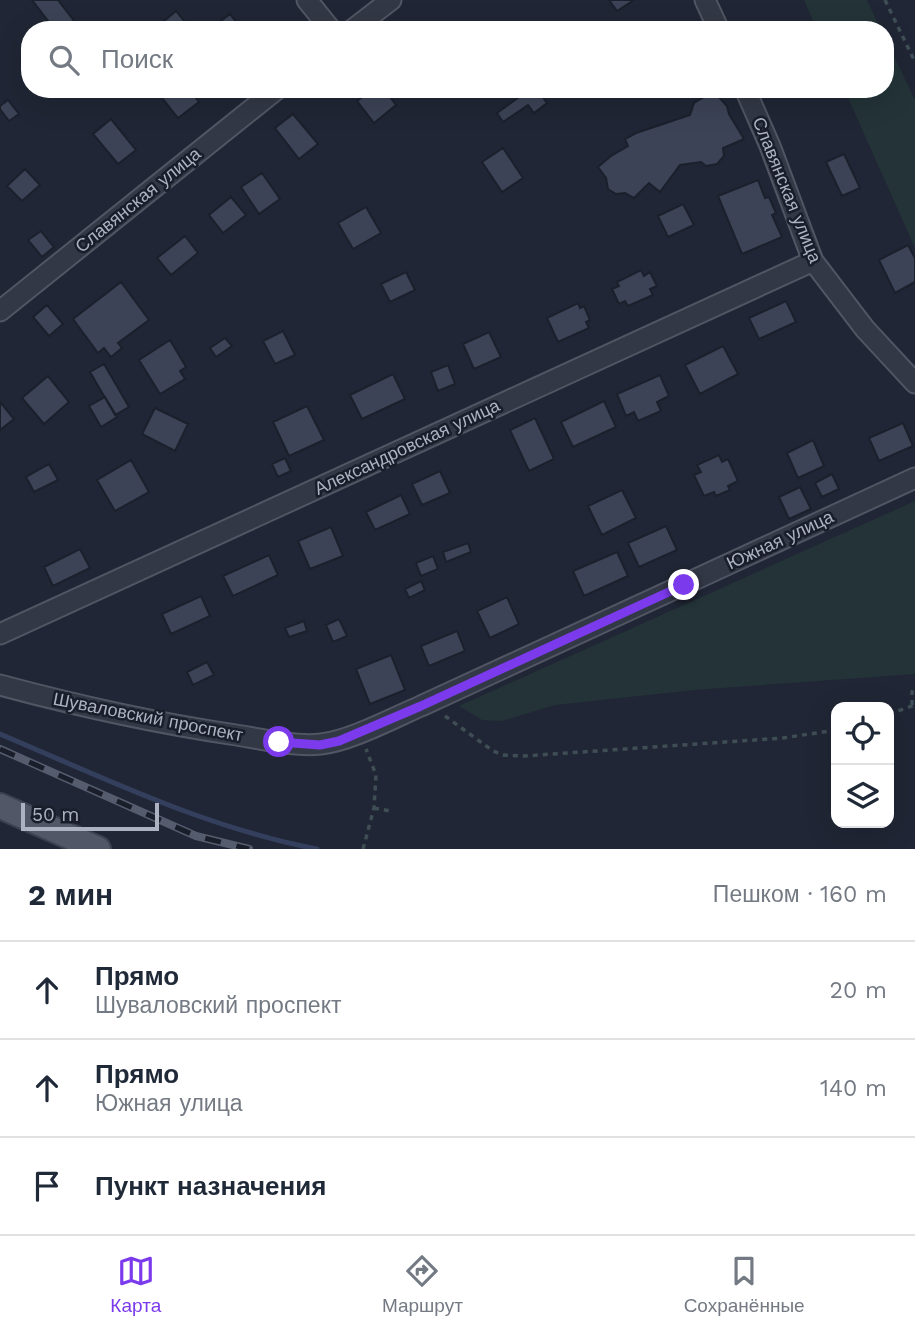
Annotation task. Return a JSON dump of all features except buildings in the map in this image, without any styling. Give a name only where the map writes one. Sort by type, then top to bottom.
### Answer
[{"type":"main road","points":[[0,806],[99,849]]},
{"type":"street","points":[[307,0],[324,21]]},
{"type":"street","points":[[364,21],[391,0]]},
{"type":"street","points":[[705,0],[715,21]]},
{"type":"street","name":"Славянская улица","points":[[0,312],[266,98]]},
{"type":"street","name":"Славянская улица","points":[[749,98],[813,261],[865,330],[915,383]]},
{"type":"street","name":"Александровская улица","points":[[0,634],[813,261]]},
{"type":"street","name":"Южная улица","points":[[339,741],[915,478]]},
{"type":"street","name":"Шуваловский проспект","points":[[0,685],[72,704],[178,726],[279,742],[320,745],[339,741]]},
{"type":"path","points":[[885,0],[915,62]]},
{"type":"path","points":[[894,712],[914,705],[912,692],[915,687]]},
{"type":"path","points":[[426,703],[493,751],[503,755],[524,756],[770,739],[831,731]]},
{"type":"path","points":[[359,733],[376,775],[374,808],[363,849]]},
{"type":"path","points":[[374,808],[390,811]]},
{"type":"shaded area","points":[[804,0],[867,0],[877,21],[813,21]]},
{"type":"shaded area","points":[[894,56],[915,100],[915,248],[848,98],[894,98]]},
{"type":"shaded area","points":[[915,501],[915,674],[694,690],[555,705],[502,721],[482,720],[459,706]]},
{"type":"waterway","points":[[0,734],[195,815],[276,840],[317,849]]},
{"type":"railway","points":[[0,749],[196,836],[249,849]]},
{"type":"route","points":[[279,742],[320,745],[339,741],[684,585]]}]
